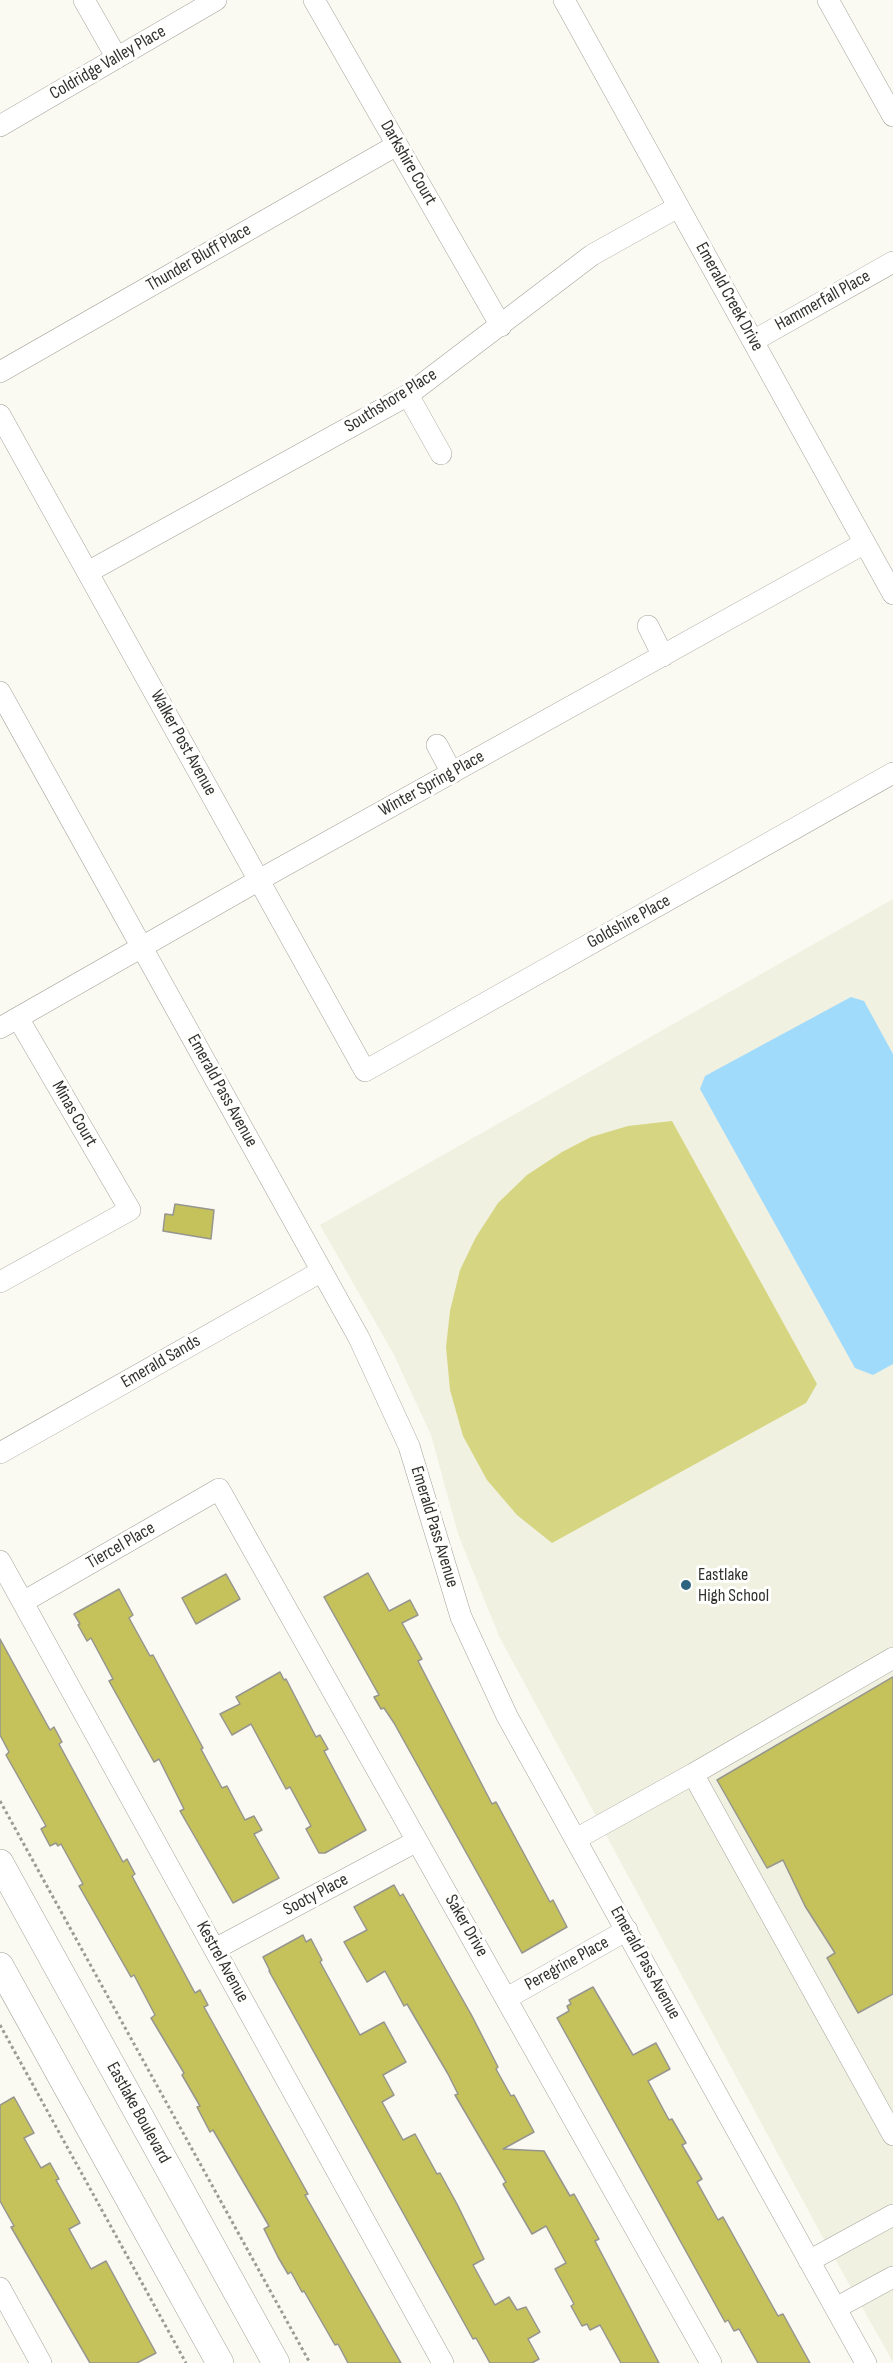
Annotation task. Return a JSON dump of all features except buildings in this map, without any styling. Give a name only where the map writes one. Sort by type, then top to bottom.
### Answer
[{"type":"main road","name":"Eastlake Boulevard","points":[[0,1863],[276,2363]]},
{"type":"main road","points":[[0,1966],[220,2363]]},
{"type":"street","points":[[84,0],[117,58]]},
{"type":"street","name":"Coldridge Valley Place","points":[[0,126],[216,0]]},
{"type":"street","name":"Darkshire Court","points":[[314,0],[501,326]]},
{"type":"street","name":"Emerald Creek Drive","points":[[564,0],[893,594]]},
{"type":"street","points":[[828,0],[893,116]]},
{"type":"street","name":"Thunder Bluff Place","points":[[0,372],[397,145]]},
{"type":"street","name":"Southshore Place","points":[[88,572],[408,395],[592,255],[678,207]]},
{"type":"street","name":"Hammerfall Place","points":[[753,340],[893,262]]},
{"type":"street","points":[[408,395],[441,454]]},
{"type":"street","name":"Walker Post Avenue","points":[[0,415],[365,1071]]},
{"type":"street","name":"Winter Spring Place","points":[[0,1028],[865,543]]},
{"type":"street","points":[[648,626],[663,656]]},
{"type":"street","name":"Emerald Pass Avenue","points":[[0,692],[359,1338],[409,1446],[461,1617],[507,1716],[866,2363]]},
{"type":"street","points":[[437,745],[452,773]]},
{"type":"street","name":"Goldshire Place","points":[[365,1071],[893,773]]},
{"type":"street","name":"Minas Court","points":[[0,1282],[130,1210],[18,1018]]},
{"type":"street","name":"Emerald Sands","points":[[0,1453],[322,1271]]},
{"type":"street","name":"Tiercel Place","points":[[23,1602],[219,1489]]},
{"type":"street","name":"Saker Drive","points":[[219,1489],[711,2363]]},
{"type":"street","name":"Kestrel Avenue","points":[[0,1561],[443,2363]]},
{"type":"street","points":[[576,1839],[893,1658]]},
{"type":"street","points":[[693,1774],[893,2135]]},
{"type":"street","name":"Sooty Place","points":[[214,1949],[417,1841]]},
{"type":"street","name":"Peregrine Place","points":[[507,1998],[627,1930]]},
{"type":"street","points":[[809,2261],[893,2215]]},
{"type":"street","points":[[836,2308],[891,2281]]},
{"type":"street","points":[[0,2288],[41,2363]]},
{"type":"path","points":[[0,1801],[310,2363]]},
{"type":"path","points":[[0,2025],[186,2363]]},
{"type":"shaded area","name":"Eastlake High School","points":[[893,899],[893,2362],[822,2236],[499,1636],[458,1534],[431,1435],[394,1355],[320,1225]]},
{"type":"shaded area","points":[[672,1121],[817,1384],[806,1403],[552,1543],[517,1515],[487,1480],[463,1436],[450,1390],[446,1347],[450,1311],[460,1270],[476,1237],[498,1203],[527,1175],[562,1152],[591,1137],[628,1126]]},
{"type":"water","points":[[851,997],[864,1001],[893,1054],[893,1364],[873,1375],[855,1368],[700,1089],[705,1076]]},
{"type":"place","name":"Eastlake High School","points":[[686,1585]]}]
